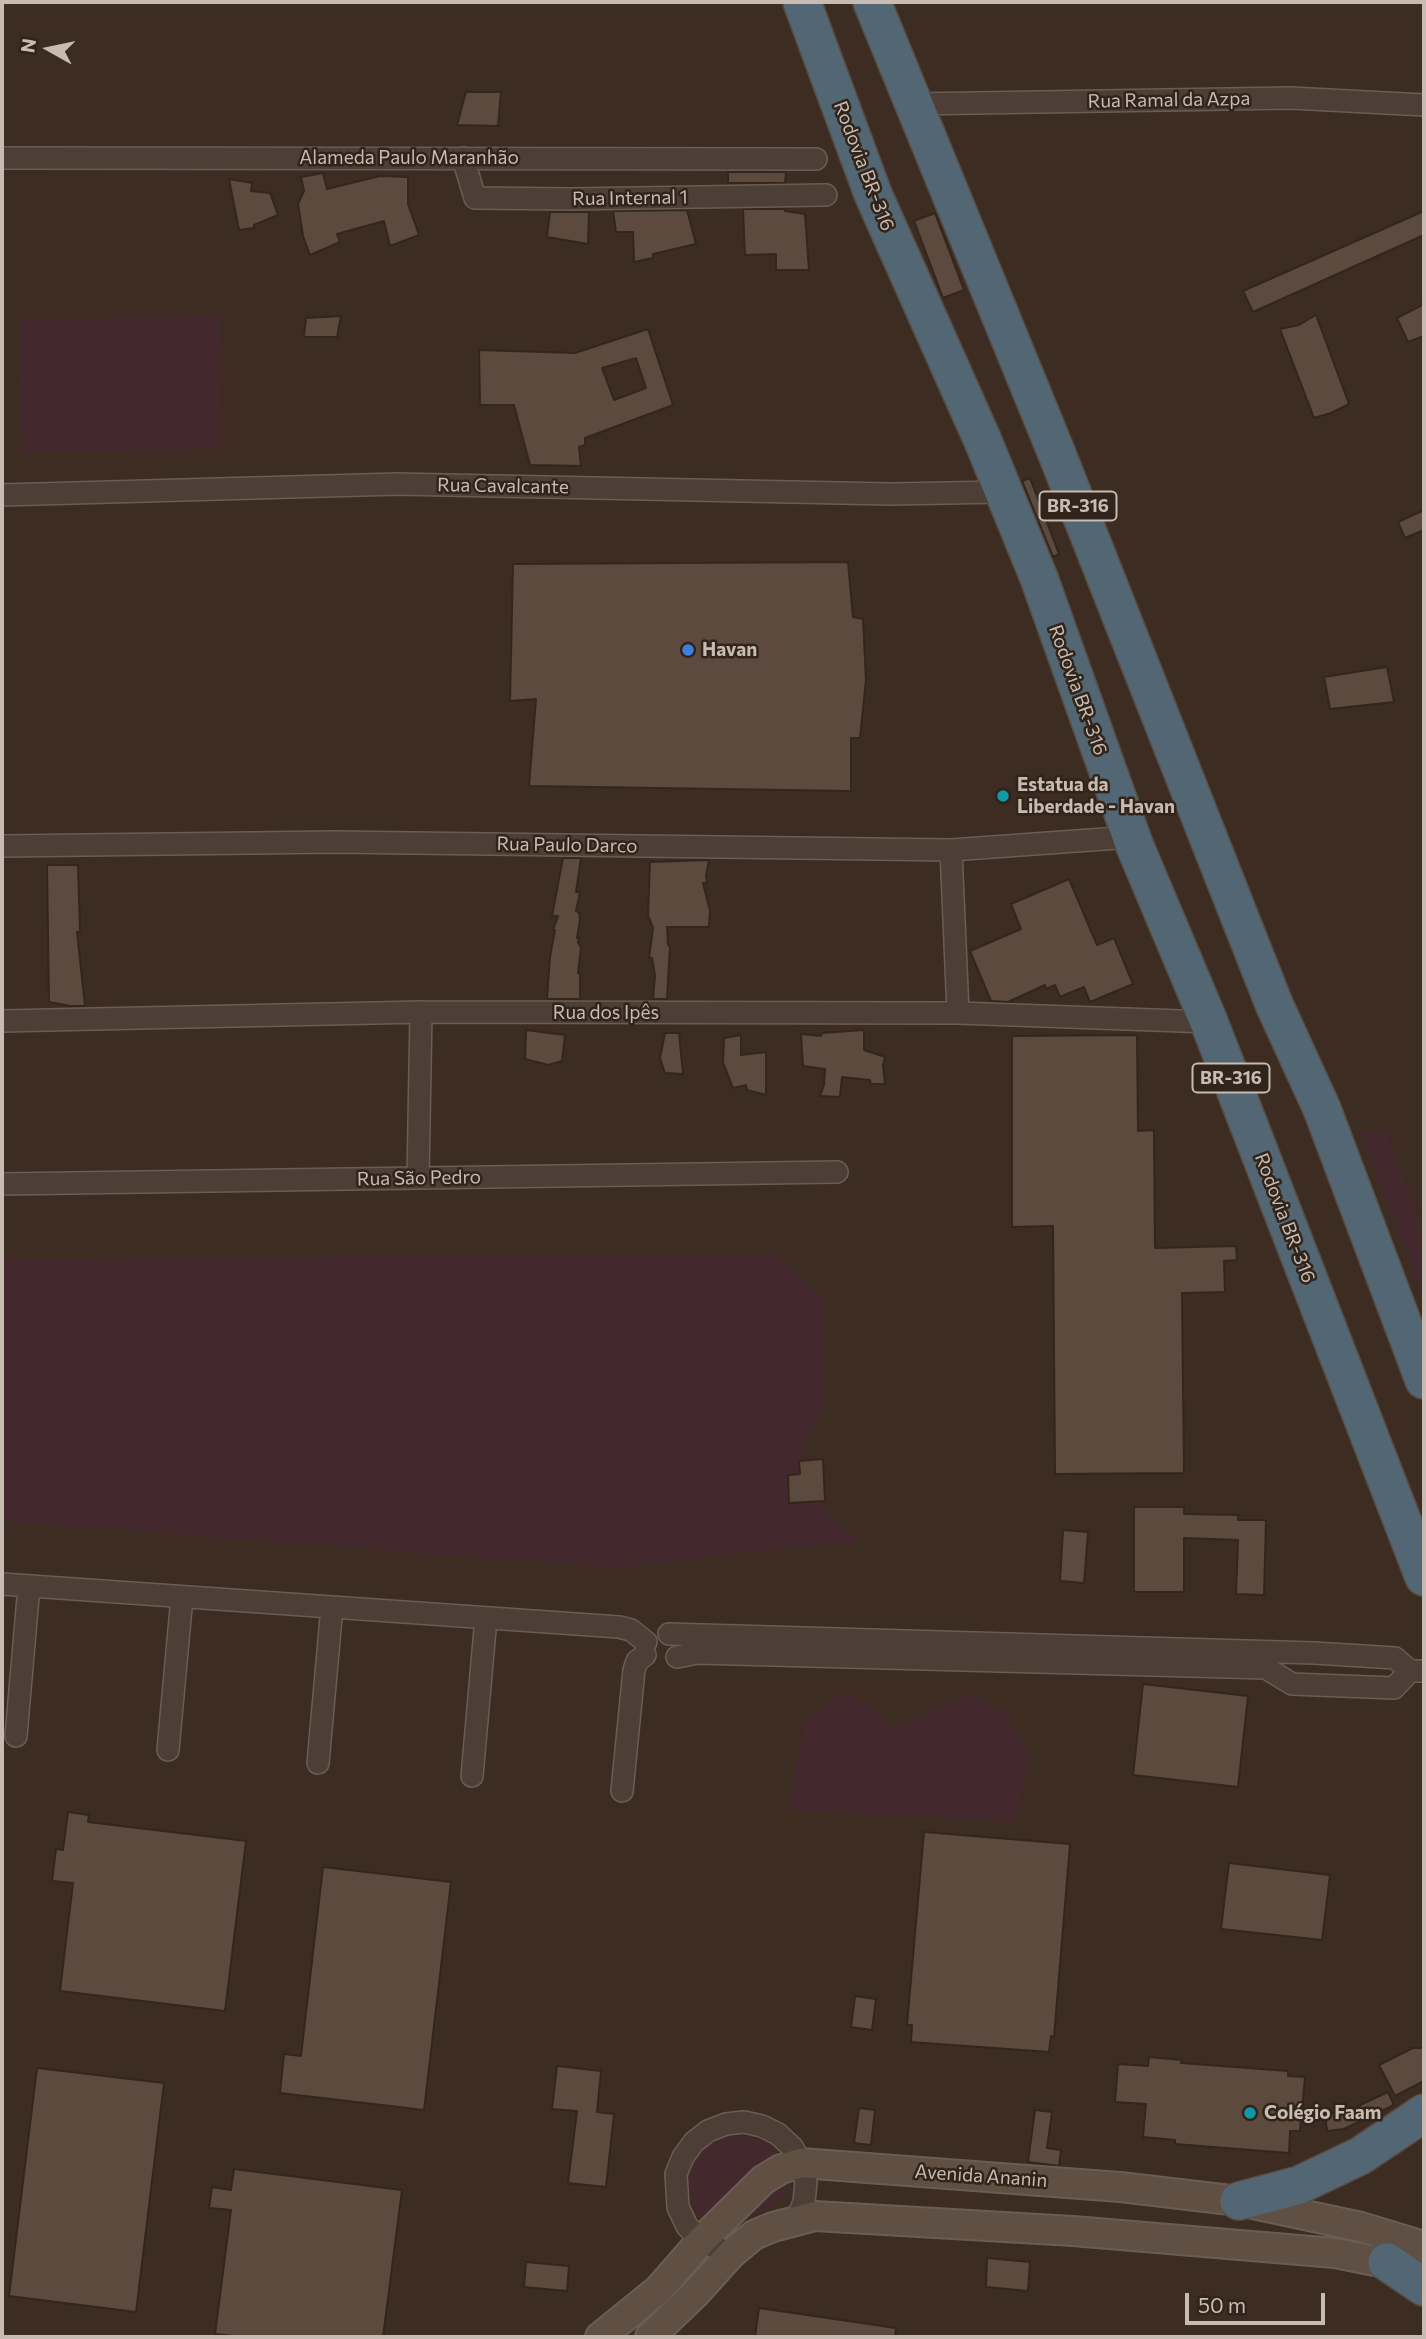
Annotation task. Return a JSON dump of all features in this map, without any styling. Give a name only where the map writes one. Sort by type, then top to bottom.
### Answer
[{"type":"highway","name":"Rodovia BR-316","points":[[802,2],[873,194],[1039,578],[1132,837],[1209,1023],[1424,1577]]},
{"type":"highway","name":"BR-316","points":[[872,2],[1047,429],[1274,1004],[1322,1109],[1424,1381]]},
{"type":"highway","points":[[1239,2201],[1299,2185],[1360,2156],[1424,2113]]},
{"type":"highway","points":[[1387,2262],[1424,2287]]},
{"type":"main road","name":"Avenida Ananin","points":[[600,2337],[657,2290],[701,2241],[764,2180],[781,2169],[801,2163],[1120,2187],[1239,2201],[1361,2227],[1424,2246]]},
{"type":"main road","points":[[650,2337],[695,2294],[731,2254],[754,2235],[797,2219],[832,2216],[1059,2230],[1335,2253],[1387,2262],[1424,2273]]},
{"type":"street","name":"Rua Ramal da Azpa","points":[[913,104],[1291,98],[1424,104]]},
{"type":"street","name":"Alameda Paulo Maranhão","points":[[2,158],[816,159]]},
{"type":"street","name":"Rua Internal 1","points":[[463,158],[475,198],[826,195]]},
{"type":"street","name":"Rua Cavalcante","points":[[2,495],[398,484],[877,494],[1004,492]]},
{"type":"street","name":"Rua Paulo Darco","points":[[2,846],[335,842],[951,850],[1132,837]]},
{"type":"street","points":[[951,850],[958,1013]]},
{"type":"street","points":[[418,1178],[421,1012]]},
{"type":"street","name":"Rua dos Ipês","points":[[2,1021],[421,1012],[958,1013],[1209,1023]]},
{"type":"street","name":"Rua São Pedro","points":[[2,1184],[837,1172]]},
{"type":"street","points":[[2,1584],[619,1627],[631,1630],[645,1648],[649,1661],[660,1666],[673,1662],[677,1657],[678,1644],[669,1634]]},
{"type":"street","points":[[16,1737],[29,1586]]},
{"type":"street","points":[[168,1750],[182,1597]]},
{"type":"street","points":[[318,1763],[332,1607]]},
{"type":"street","points":[[472,1776],[486,1618]]},
{"type":"street","points":[[622,1791],[634,1670],[656,1633],[1267,1660],[1292,1684],[1394,1688],[1417,1671],[1395,1658],[1357,1656],[1267,1660],[697,1653],[677,1657]]},
{"type":"street","points":[[1355,1687],[1357,1656]]},
{"type":"street","points":[[731,2254],[701,2241],[687,2226],[678,2207],[675,2186],[683,2157],[694,2142],[708,2131],[726,2124],[744,2122],[762,2126],[785,2140],[801,2163],[806,2182],[804,2202],[797,2219]]},
{"type":"shaded area","points":[[220,316],[222,448],[21,453],[19,320]]},
{"type":"shaded area","points":[[1359,1130],[1387,1133],[1424,1231],[1424,1274],[1420,1286]]},
{"type":"shaded area","points":[[775,1254],[822,1296],[825,1409],[802,1449],[827,1512],[859,1542],[727,1554],[618,1568],[2,1521],[2,1259]]},
{"type":"shaded area","points":[[846,1690],[894,1728],[971,1693],[1005,1714],[1032,1758],[1014,1822],[789,1810],[804,1723]]},
{"type":"shaded area","points":[[738,2135],[765,2143],[776,2153],[707,2220],[690,2197],[690,2169],[696,2156],[706,2146]]},
{"type":"shaded area","points":[[787,2181],[788,2192],[767,2208],[745,2221],[731,2223],[755,2200]]},
{"type":"building","points":[[466,92],[501,92],[498,126],[457,125]]},
{"type":"building","points":[[728,172],[786,172],[785,183],[728,183]]},
{"type":"building","points":[[323,173],[327,189],[380,176],[408,177],[408,204],[419,235],[390,246],[384,221],[337,234],[340,242],[310,255],[303,236],[298,204],[304,191],[301,177]]},
{"type":"building","points":[[229,179],[252,183],[251,191],[270,193],[278,215],[254,225],[254,228],[239,230]]},
{"type":"building","points":[[743,209],[785,209],[805,214],[809,270],[776,270],[776,254],[745,255]]},
{"type":"building","points":[[687,210],[696,244],[653,254],[653,258],[634,262],[633,232],[616,232],[613,211]]},
{"type":"building","points":[[1424,211],[1424,235],[1253,312],[1243,291]]},
{"type":"building","points":[[550,212],[589,212],[588,244],[547,237]]},
{"type":"building","points":[[935,213],[964,290],[943,298],[914,221]]},
{"type":"building","points":[[1424,304],[1424,336],[1408,342],[1397,318]]},
{"type":"building","points":[[1316,315],[1349,404],[1314,418],[1280,329],[1299,325]]},
{"type":"building","points":[[341,316],[337,337],[304,337],[306,318]]},
{"type":"building","points":[[648,329],[673,405],[585,438],[585,445],[579,447],[581,466],[530,465],[514,405],[480,405],[479,350],[575,353]],"holes":[[[636,358],[646,388],[614,400],[602,368]]]},
{"type":"building","points":[[1030,478],[1059,554],[1053,557],[1022,481]]},
{"type":"building","points":[[1424,510],[1424,530],[1405,538],[1398,522]]},
{"type":"building","name":"Havan","points":[[848,562],[853,617],[863,619],[866,680],[860,738],[851,738],[851,791],[529,786],[536,699],[510,701],[513,564]]},
{"type":"building","points":[[1387,667],[1394,702],[1330,709],[1324,677]]},
{"type":"building","points":[[563,858],[581,858],[576,892],[580,892],[576,911],[579,912],[580,920],[577,938],[581,947],[578,973],[580,999],[547,999],[553,930],[558,916],[552,916]]},
{"type":"building","points":[[709,860],[707,883],[703,883],[710,911],[709,927],[667,927],[670,946],[667,999],[653,999],[655,976],[652,958],[649,958],[653,928],[648,915],[650,862]]},
{"type":"building","points":[[47,865],[78,865],[80,932],[77,932],[85,1006],[49,1002]]},
{"type":"building","points":[[1069,879],[1097,945],[1114,938],[1133,984],[1090,1002],[1084,987],[1060,997],[1055,985],[1046,989],[1045,985],[1008,1002],[991,1001],[970,951],[1021,929],[1011,904]]},
{"type":"building","points":[[526,1030],[565,1035],[562,1061],[548,1065],[525,1059]]},
{"type":"building","points":[[864,1030],[864,1050],[885,1057],[885,1084],[871,1084],[870,1080],[842,1077],[840,1097],[820,1096],[825,1069],[803,1066],[801,1034],[821,1036],[822,1033]]},
{"type":"building","points":[[665,1033],[679,1033],[683,1074],[665,1073],[660,1058]]},
{"type":"building","points":[[741,1035],[741,1055],[766,1052],[766,1095],[747,1090],[746,1085],[733,1088],[723,1062],[724,1038]]},
{"type":"building","points":[[1137,1035],[1138,1131],[1154,1130],[1155,1248],[1236,1246],[1237,1260],[1224,1261],[1225,1292],[1182,1293],[1184,1473],[1055,1474],[1053,1226],[1012,1227],[1012,1036]]},
{"type":"building","points":[[823,1459],[825,1501],[789,1503],[788,1475],[800,1474],[799,1461]]},
{"type":"building","points":[[1134,1507],[1184,1507],[1184,1514],[1238,1515],[1238,1520],[1266,1520],[1264,1595],[1236,1594],[1238,1540],[1184,1538],[1184,1592],[1134,1592]]},
{"type":"building","points":[[1063,1530],[1088,1532],[1084,1583],[1060,1581]]},
{"type":"building","points":[[1143,1684],[1248,1696],[1238,1787],[1133,1775]]},
{"type":"building","points":[[68,1812],[89,1815],[88,1822],[246,1841],[225,2011],[60,1991],[73,1883],[52,1881],[56,1849],[63,1850]]},
{"type":"building","points":[[924,1832],[1070,1844],[1054,2037],[1051,2036],[1049,2052],[911,2042],[912,2025],[907,2025]]},
{"type":"building","points":[[1229,1863],[1330,1875],[1322,1940],[1221,1929]]},
{"type":"building","points":[[323,1867],[451,1882],[424,2110],[280,2093],[284,2054],[301,2056]]},
{"type":"building","points":[[855,1996],[876,1999],[872,2030],[851,2027]]},
{"type":"building","points":[[1413,2048],[1424,2048],[1424,2081],[1395,2096],[1379,2065]]},
{"type":"building","name":"Colégio Faam","points":[[1149,2057],[1182,2060],[1181,2063],[1288,2071],[1288,2076],[1305,2077],[1300,2131],[1290,2131],[1289,2153],[1175,2144],[1175,2140],[1143,2137],[1146,2104],[1115,2102],[1118,2064],[1148,2066]]},
{"type":"building","points":[[557,2066],[601,2071],[597,2112],[614,2114],[606,2187],[568,2183],[577,2111],[552,2109]]},
{"type":"building","points":[[37,2068],[164,2083],[136,2312],[9,2296]]},
{"type":"building","points":[[1388,2092],[1394,2105],[1344,2129],[1327,2131],[1325,2114],[1345,2112]]},
{"type":"building","points":[[859,2108],[875,2110],[871,2145],[854,2143]]},
{"type":"building","points":[[1035,2110],[1052,2112],[1047,2148],[1061,2150],[1059,2166],[1028,2162]]},
{"type":"building","points":[[234,2169],[402,2190],[383,2337],[242,2337],[215,2334],[231,2210],[209,2208],[212,2187],[231,2190]]},
{"type":"building","points":[[987,2258],[1030,2262],[1028,2291],[986,2287]]},
{"type":"building","points":[[526,2262],[569,2266],[567,2291],[524,2287]]},
{"type":"building","points":[[759,2308],[896,2328],[895,2337],[755,2337]]},
{"type":"place","name":"Havan","points":[[688,650]]},
{"type":"place","name":"Estatua da Liberdade - Havan","points":[[1003,796]]},
{"type":"place","name":"Colégio Faam","points":[[1250,2113]]}]
